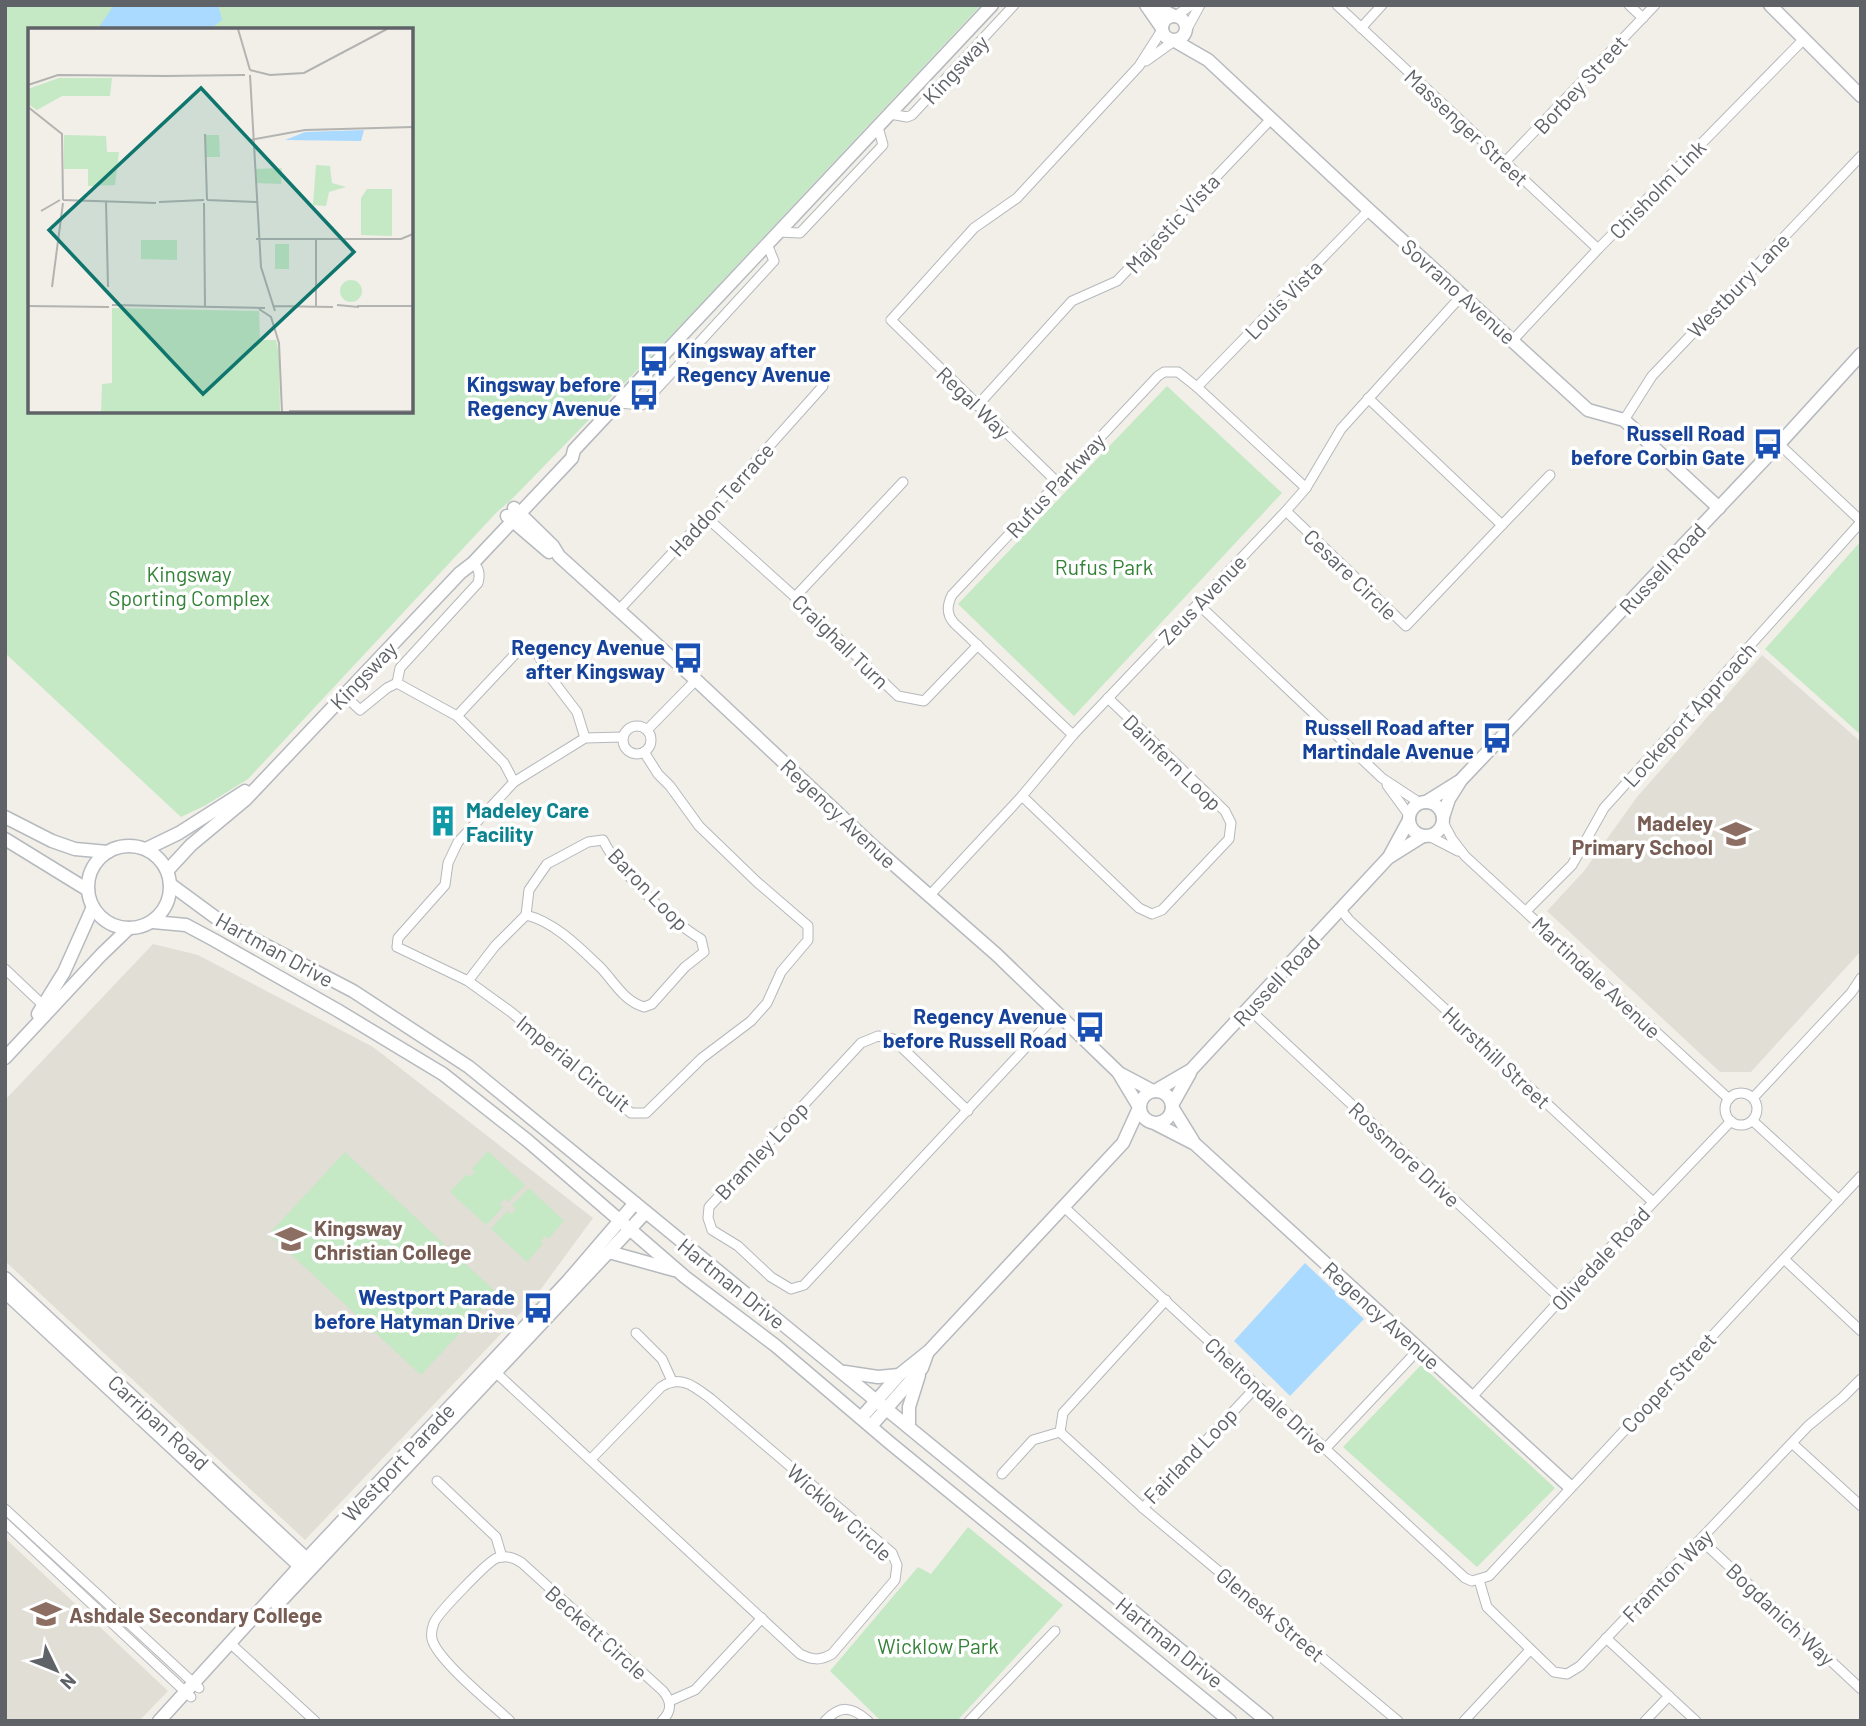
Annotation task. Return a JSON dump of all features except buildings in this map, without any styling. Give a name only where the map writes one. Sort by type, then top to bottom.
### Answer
[{"type":"street","name":"Kingsway","points":[[460,573],[468,557],[572,458],[574,450],[992,5]]},
{"type":"street","name":"Kingsway","points":[[890,114],[907,117],[912,115],[1014,5]]},
{"type":"street","points":[[1146,5],[1166,38],[1175,41]]},
{"type":"street","points":[[1153,5],[1184,20],[1187,30]]},
{"type":"street","points":[[1139,66],[1162,29],[1165,19],[1191,5]]},
{"type":"street","points":[[1139,66],[1182,38],[1200,5]]},
{"type":"street","name":"Massenger Street","points":[[1337,5],[1598,249]]},
{"type":"street","points":[[1361,28],[1382,5]]},
{"type":"street","points":[[1629,5],[1643,18]]},
{"type":"street","name":"Borbey Street","points":[[1505,162],[1654,5]]},
{"type":"street","points":[[1770,5],[1861,96]]},
{"type":"street","name":"Sovrano Avenue","points":[[1187,30],[1208,60]]},
{"type":"street","name":"Chisholm Link","points":[[1513,340],[1598,249],[1803,40]]},
{"type":"street","name":"Sovrano Avenue","points":[[1175,41],[1208,60],[1588,410],[1625,420],[1719,508]]},
{"type":"street","name":"Regal Way","points":[[1057,482],[891,320],[974,228],[1017,198],[1139,66]]},
{"type":"street","name":"Majestic Vista","points":[[977,406],[1072,301],[1117,281],[1272,118]]},
{"type":"street","name":"Westbury Lane","points":[[1625,420],[1652,376],[1861,156]]},
{"type":"street","name":"Louis Vista","points":[[1198,387],[1369,210]]},
{"type":"street","points":[[618,403],[642,405],[774,261],[767,244]]},
{"type":"street","name":"Zeus Avenue","points":[[930,895],[1022,796],[1073,735],[1286,511],[1306,488],[1341,429],[1463,294]]},
{"type":"street","name":"Russell Road","points":[[1443,820],[1449,799],[1461,779],[1719,508],[1861,354]]},
{"type":"street","name":"Rufus Parkway","points":[[1073,735],[951,619],[948,608],[952,595],[1057,482],[1158,376],[1164,372],[1178,372],[1198,387],[1306,488]]},
{"type":"street","name":"Haddon Terrace","points":[[618,611],[823,386]]},
{"type":"street","points":[[1368,398],[1503,525]]},
{"type":"street","points":[[1779,444],[1861,521]]},
{"type":"street","name":"Cesare Circle","points":[[1286,511],[1406,626],[1550,475]]},
{"type":"street","points":[[795,597],[903,482]]},
{"type":"street","name":"Kingsway","points":[[169,877],[191,845],[245,800],[460,573],[473,563],[513,514]]},
{"type":"street","name":"Regency Avenue","points":[[513,514],[547,551],[559,556],[696,680],[874,847],[997,955],[1118,1072],[1154,1091]]},
{"type":"street","name":"Craighall Turn","points":[[706,517],[795,597],[898,696],[924,701],[978,645]]},
{"type":"street","name":"Lockeport Approach","points":[[1526,911],[1572,865],[1605,808],[1861,521]]},
{"type":"street","points":[[397,683],[400,668],[478,583],[478,568],[473,563]]},
{"type":"street","points":[[1198,604],[1382,778],[1409,817],[1413,831],[1426,836],[1438,831],[1443,820],[1435,805],[1423,803],[1382,778]]},
{"type":"street","points":[[457,716],[518,651],[527,648],[535,649],[551,678],[577,712],[585,738],[623,737],[633,726],[647,730]]},
{"type":"street","points":[[647,730],[696,680]]},
{"type":"street","points":[[344,695],[360,710],[397,683]]},
{"type":"street","points":[[397,683],[457,716],[504,763],[514,782]]},
{"type":"street","name":"Dainfern Loop","points":[[1022,796],[1139,908],[1152,914],[1162,910],[1229,839],[1231,823],[1225,811],[1108,698]]},
{"type":"street","points":[[644,752],[650,744],[647,730]]},
{"type":"street","name":"Imperial Circuit","points":[[585,738],[514,782],[458,842],[448,863],[446,885],[398,938],[397,947],[468,981],[511,1012],[631,1113],[646,1113],[702,1058],[751,1021],[767,1003],[781,972],[808,940],[808,926],[699,826],[670,786],[658,775],[644,752],[639,754],[629,751],[625,748],[623,737]]},
{"type":"street","name":"Kingsway","points":[[146,849],[178,833],[266,777]]},
{"type":"street","name":"Russell Road","points":[[1423,803],[1461,779]]},
{"type":"street","points":[[1409,817],[1415,806],[1423,803]]},
{"type":"street","points":[[5,817],[52,841],[75,849],[108,852],[127,846],[146,849],[159,858],[169,877],[167,902],[153,922],[130,928],[117,927],[105,921],[93,907],[88,890],[93,868],[108,852]]},
{"type":"street","name":"Russell Road","points":[[1172,1106],[1191,1070],[1388,858],[1409,817]]},
{"type":"street","name":"Martindale Avenue","points":[[1443,820],[1452,839],[1465,856],[1730,1099]]},
{"type":"street","name":"Russell Road","points":[[1388,858],[1426,836]]},
{"type":"street","name":"Martindale Avenue","points":[[1426,836],[1465,856]]},
{"type":"street","points":[[5,839],[88,890]]},
{"type":"street","name":"Baron Loop","points":[[603,840],[629,875],[687,931],[701,939],[704,952],[685,967],[652,1004],[644,1007],[631,1003],[601,969],[556,929],[526,915],[529,890],[547,863],[588,842],[603,840]]},
{"type":"street","name":"Hartman Drive","points":[[169,877],[223,923],[353,991],[469,1067],[1267,1721]]},
{"type":"street","points":[[5,1058],[11,1045],[44,1006],[64,971],[93,907]]},
{"type":"street","name":"Hursthill Street","points":[[1341,910],[1653,1202]]},
{"type":"street","points":[[468,981],[495,946],[526,915]]},
{"type":"street","name":"Hartman Drive","points":[[153,922],[186,925],[337,1010],[443,1074],[528,1142],[677,1271],[776,1346],[1230,1721]]},
{"type":"street","points":[[11,1045],[130,928]]},
{"type":"street","points":[[5,969],[44,1006]]},
{"type":"street","points":[[1753,1098],[1851,993],[1861,978]]},
{"type":"street","name":"Rossmore Drive","points":[[1249,1010],[1561,1298]]},
{"type":"street","name":"Bramley Loop","points":[[968,1111],[893,1039],[878,1036],[861,1043],[709,1207],[708,1218],[712,1230],[738,1246],[771,1277],[790,1289],[804,1285],[968,1111],[1057,1014]]},
{"type":"street","name":"Russell Road","points":[[1154,1091],[1191,1070]]},
{"type":"street","name":"Regency Avenue","points":[[1118,1072],[1139,1108]]},
{"type":"street","points":[[882,1404],[899,1375],[929,1351],[1122,1143],[1143,1097],[1154,1091],[1166,1095],[1172,1106],[1167,1119],[1122,1143]]},
{"type":"street","points":[[1739,1093],[1753,1098],[1758,1109],[1753,1121],[1743,1125],[1731,1122],[1725,1112],[1730,1099],[1739,1093]]},
{"type":"street","name":"Regency Avenue","points":[[1172,1106],[1195,1144]]},
{"type":"street","points":[[1139,1108],[1143,1119],[1155,1124]]},
{"type":"street","points":[[1753,1121],[1839,1200]]},
{"type":"street","name":"Olivedale Road","points":[[1472,1397],[1561,1298],[1731,1122]]},
{"type":"street","name":"Regency Avenue","points":[[1155,1124],[1195,1144],[1569,1486]]},
{"type":"street","name":"Cooper Street","points":[[1475,1581],[1489,1576],[1569,1486],[1861,1176]]},
{"type":"street","name":"Westport Parade","points":[[492,1370],[619,1220],[640,1207]]},
{"type":"street","name":"Westport Parade","points":[[159,1721],[233,1647],[492,1370],[609,1252],[630,1229],[640,1207]]},
{"type":"street","name":"Cheltondale Drive","points":[[1064,1207],[1465,1578],[1475,1581]]},
{"type":"street","points":[[609,1252],[677,1271]]},
{"type":"street","points":[[1784,1259],[1861,1331]]},
{"type":"street","name":"Carripan Road","points":[[5,1278],[307,1566]]},
{"type":"street","name":"Carripan Road","points":[[5,1292],[307,1566]]},
{"type":"street","points":[[1002,1474],[1033,1440],[1060,1432],[1063,1413],[1167,1300]]},
{"type":"street","points":[[591,1459],[661,1387],[672,1381],[662,1359],[636,1333]]},
{"type":"street","points":[[1325,1449],[1419,1349]]},
{"type":"street","points":[[909,1427],[909,1407],[929,1351]]},
{"type":"street","points":[[866,1422],[922,1368]]},
{"type":"street","name":"Wicklow Circle","points":[[492,1370],[800,1654],[816,1660],[824,1659],[832,1654],[894,1580],[897,1564],[895,1558],[700,1391],[685,1382],[672,1381]]},
{"type":"street","points":[[844,1372],[878,1377],[899,1375]]},
{"type":"street","name":"Framton Way","points":[[1475,1581],[1487,1607],[1554,1672],[1567,1674],[1580,1665],[1808,1426],[1861,1379]]},
{"type":"street","name":"Fairland Loop","points":[[1060,1432],[1143,1508],[1257,1386]]},
{"type":"street","points":[[1793,1444],[1861,1506]]},
{"type":"street","points":[[437,1481],[496,1537],[502,1557],[489,1562],[435,1620],[433,1642],[440,1656],[510,1721]]},
{"type":"street","name":"Glenesk Street","points":[[1143,1508],[1398,1721]]},
{"type":"street","points":[[5,1509],[192,1690]]},
{"type":"street","points":[[5,1523],[192,1690]]},
{"type":"street","name":"Bogdanich Way","points":[[1701,1540],[1861,1689]]},
{"type":"street","name":"Beckett Circle","points":[[502,1557],[515,1558],[522,1563],[663,1691],[670,1701]]},
{"type":"street","points":[[662,1721],[669,1711],[670,1701],[695,1690],[762,1618]]},
{"type":"street","points":[[969,1721],[1055,1631]]},
{"type":"street","points":[[1606,1638],[1696,1721]]},
{"type":"street","points":[[233,1647],[315,1721]]},
{"type":"street","points":[[1464,1721],[1530,1650]]},
{"type":"street","name":"Westport Parade","points":[[169,1721],[192,1690]]},
{"type":"street","points":[[1645,1721],[1669,1696]]},
{"type":"street","points":[[825,1721],[832,1713],[843,1708],[854,1709],[867,1721]]},
{"type":"shaded area","name":"Madeley Primary School","points":[[1762,655],[1861,742],[1861,951],[1751,1072],[1720,1072],[1547,911],[1584,871],[1637,797]]},
{"type":"shaded area","name":"Kingsway Christian College","points":[[153,944],[198,955],[373,1047],[593,1218],[533,1300],[305,1540],[5,1261],[5,1100]]},
{"type":"shaded area","name":"Ashdale Secondary College","points":[[5,1538],[168,1691],[139,1721],[5,1721]]},
{"type":"green space","name":"Kingsway Sporting Complex","points":[[5,5],[981,5],[680,326],[496,513],[248,779],[181,817],[5,653]]},
{"type":"green space","name":"Rufus Park","points":[[1167,386],[1282,493],[1074,716],[958,604]]},
{"type":"green space","points":[[1861,541],[1861,735],[1765,649]]},
{"type":"green space","points":[[488,1151],[525,1185],[508,1202],[505,1199],[500,1204],[503,1207],[486,1225],[450,1192],[467,1174],[470,1177],[475,1172],[472,1169]]},
{"type":"green space","points":[[345,1152],[497,1293],[421,1375],[269,1234]]},
{"type":"green space","points":[[529,1188],[564,1221],[548,1239],[545,1236],[541,1241],[543,1244],[527,1262],[491,1229],[507,1211],[511,1214],[516,1209],[512,1205]]},
{"type":"green space","points":[[1421,1365],[1555,1488],[1477,1567],[1343,1447]]},
{"type":"green space","name":"Wicklow Park","points":[[968,1527],[1063,1605],[957,1721],[881,1721],[830,1671],[918,1567],[931,1574]]},
{"type":"water","points":[[114,5],[218,5],[222,20],[205,28],[98,28]]},
{"type":"water","points":[[1305,1263],[1364,1319],[1290,1396],[1234,1341]]},
{"type":"place","name":"Kingsway after Regency Avenue","points":[[654,361]]},
{"type":"place","name":"Kingsway before Regency Avenue","points":[[644,395]]},
{"type":"place","name":"Russell Road before Corbin Gate","points":[[1768,444]]},
{"type":"place","name":"Regency Avenue after Kingsway","points":[[688,658]]},
{"type":"place","name":"Russell Road after Martindale Avenue","points":[[1497,738]]},
{"type":"place","name":"Madeley Care Facility","points":[[443,821]]},
{"type":"place","name":"Madeley Primary School","points":[[1736,834]]},
{"type":"place","name":"Regency Avenue before Russell Road","points":[[1090,1027]]},
{"type":"place","name":"Kingsway Christian College","points":[[291,1239]]},
{"type":"place","name":"Westport Parade before Hatyman Drive","points":[[538,1308]]},
{"type":"place","name":"Ashdale Secondary College","points":[[46,1614]]}]
